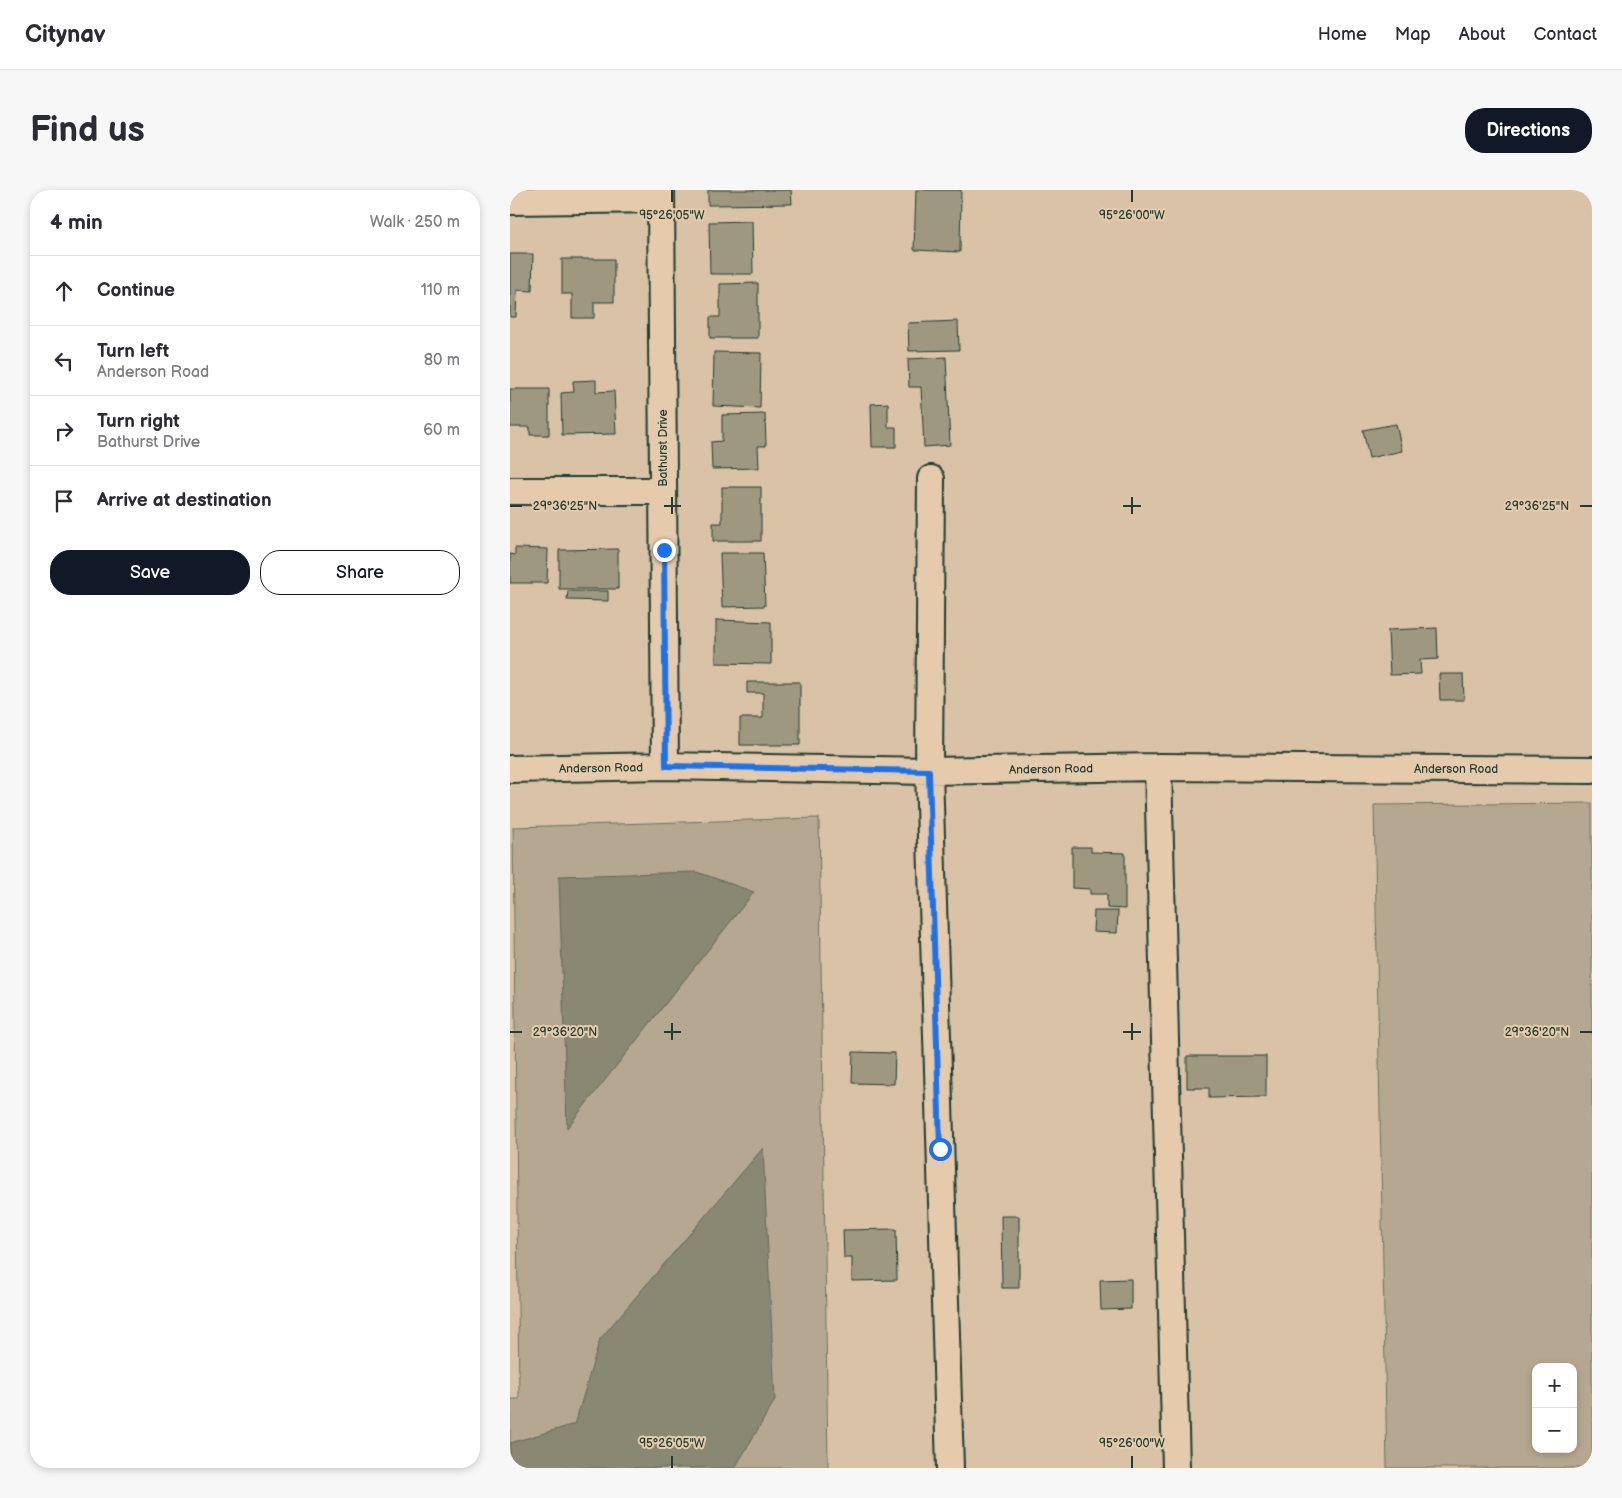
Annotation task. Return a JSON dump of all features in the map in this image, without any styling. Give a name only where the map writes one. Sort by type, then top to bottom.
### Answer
[{"type":"street","points":[[510,201],[661,195]]},
{"type":"street","name":"Bathurst Drive","points":[[661,195],[666,766]]},
{"type":"street","points":[[931,479],[929,771],[950,1468]]},
{"type":"street","points":[[510,491],[664,490]]},
{"type":"street","name":"Anderson Road","points":[[510,769],[666,766],[929,771],[1158,767],[1592,770]]},
{"type":"street","points":[[1158,767],[1176,1468]]},
{"type":"shaded area","points":[[1592,803],[1592,1468],[1387,1468],[1374,805]]},
{"type":"shaded area","points":[[819,818],[828,1468],[510,1468],[510,1399],[519,1399],[513,827]]},
{"type":"shaded area","points":[[697,872],[754,892],[567,1128],[559,876]]},
{"type":"shaded area","points":[[763,1148],[775,1400],[735,1468],[510,1468],[510,1443],[575,1424],[600,1339]]},
{"type":"building","points":[[708,190],[791,190],[792,204],[708,205]]},
{"type":"building","points":[[916,190],[961,190],[960,252],[914,250]]},
{"type":"building","points":[[752,221],[753,274],[710,274],[709,222]]},
{"type":"building","points":[[510,254],[533,254],[532,291],[517,290],[516,317],[510,317]]},
{"type":"building","points":[[562,259],[614,259],[614,302],[594,302],[594,318],[572,318],[572,294],[562,294]]},
{"type":"building","points":[[758,283],[758,338],[710,338],[710,317],[720,317],[720,284]]},
{"type":"building","points":[[958,321],[959,350],[909,351],[908,323]]},
{"type":"building","points":[[714,352],[761,353],[760,408],[713,406]]},
{"type":"building","points":[[946,357],[950,445],[924,447],[921,387],[909,387],[908,359]]},
{"type":"building","points":[[596,380],[596,392],[614,391],[616,434],[562,435],[561,393],[574,392],[573,381]]},
{"type":"building","points":[[510,389],[549,389],[549,435],[530,435],[530,427],[510,427]]},
{"type":"building","points":[[888,403],[888,427],[896,427],[896,447],[872,447],[871,404]]},
{"type":"building","points":[[765,414],[766,446],[758,446],[759,468],[712,469],[711,442],[722,441],[722,415]]},
{"type":"building","points":[[1396,424],[1402,451],[1369,458],[1363,430]]},
{"type":"building","points":[[722,487],[761,487],[761,541],[713,541],[713,523],[722,523]]},
{"type":"building","points":[[515,548],[548,549],[547,583],[510,583],[510,554],[515,555]]},
{"type":"building","points":[[618,549],[618,589],[559,589],[559,550]]},
{"type":"building","points":[[720,553],[763,553],[765,606],[722,607]]},
{"type":"building","points":[[568,591],[608,591],[608,601],[567,600]]},
{"type":"building","points":[[716,620],[771,622],[771,664],[716,663]]},
{"type":"building","points":[[1437,628],[1438,659],[1420,660],[1421,674],[1390,675],[1388,630]]},
{"type":"building","points":[[1439,674],[1463,674],[1464,700],[1440,700]]},
{"type":"building","points":[[747,682],[800,682],[800,745],[740,745],[740,718],[763,718],[763,693],[747,693]]},
{"type":"building","points":[[1072,847],[1091,847],[1091,852],[1125,853],[1125,909],[1107,908],[1107,894],[1090,894],[1090,889],[1072,888]]},
{"type":"building","points":[[1094,911],[1118,911],[1117,933],[1093,932]]},
{"type":"building","points":[[853,1052],[895,1053],[894,1084],[852,1083]]},
{"type":"building","points":[[1187,1056],[1266,1056],[1266,1097],[1209,1098],[1209,1088],[1187,1088]]},
{"type":"building","points":[[1001,1216],[1019,1216],[1019,1288],[1002,1288]]},
{"type":"building","points":[[896,1229],[897,1280],[852,1281],[852,1258],[844,1258],[843,1230]]},
{"type":"building","points":[[1131,1279],[1131,1309],[1101,1310],[1100,1280]]},
{"type":"route","points":[[664,550],[666,766],[929,771],[940,1149]]}]
